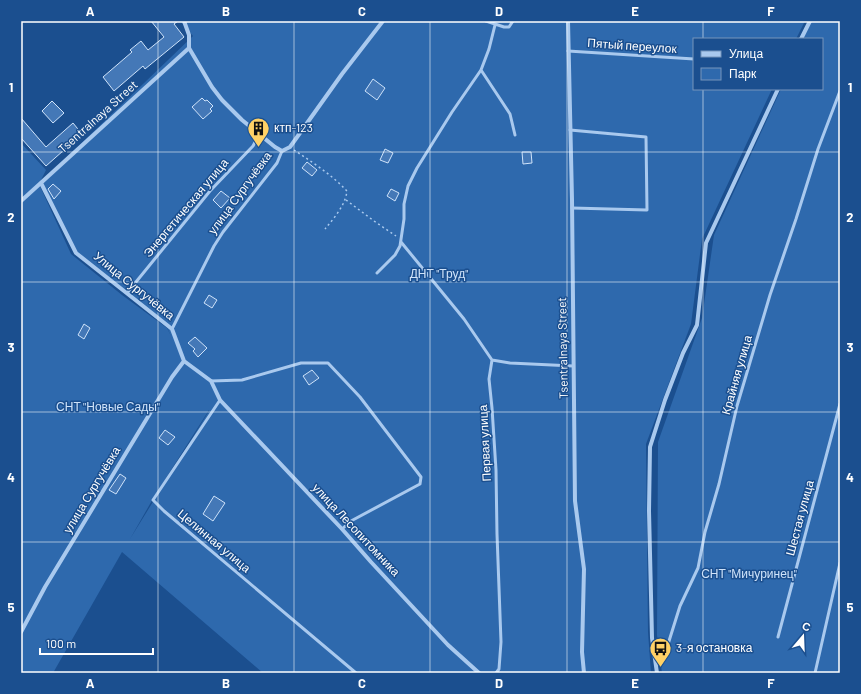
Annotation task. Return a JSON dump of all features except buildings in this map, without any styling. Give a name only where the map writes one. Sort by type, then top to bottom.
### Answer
[{"type":"street","points":[[184,21],[189,35],[189,48],[212,87],[222,100],[242,120],[282,151]]},
{"type":"street","name":"улица Сургучёвка","points":[[282,151],[290,147],[342,74],[383,21]]},
{"type":"street","name":"Tsentralnaya Street","points":[[568,21],[575,440],[574,501],[584,569],[582,652],[584,673]]},
{"type":"street","points":[[802,38],[810,21]]},
{"type":"street","name":"Tsentralnaya Street","points":[[21,201],[189,48]]},
{"type":"street","points":[[657,673],[652,638],[649,511],[650,447],[665,400],[683,353],[697,325],[706,243],[778,90]]},
{"type":"street","name":"Улица Сургучёвка","points":[[41,183],[76,252],[172,329],[184,361]]},
{"type":"street","points":[[184,361],[211,381],[220,400]]},
{"type":"street","name":"улица Сургучёвка","points":[[21,632],[53,574],[172,377],[184,361]]},
{"type":"street","name":"улица Лесопитомника","points":[[220,400],[443,639],[479,673]]},
{"type":"lane","points":[[486,21],[504,27],[509,27],[513,21]]},
{"type":"lane","points":[[377,273],[395,255],[400,246],[402,240],[404,204],[408,186],[417,168],[452,112],[481,70],[496,25]]},
{"type":"lane","name":"Пятый переулок","points":[[568,51],[693,58]]},
{"type":"lane","points":[[481,70],[510,114],[515,135]]},
{"type":"lane","name":"Крайняя улица","points":[[656,661],[664,657],[680,606],[698,568],[705,532],[719,484],[737,406],[770,294],[818,149],[840,91]]},
{"type":"lane","points":[[570,130],[646,137],[647,210],[572,208]]},
{"type":"lane","name":"Энергетическая улица","points":[[127,293],[210,191],[253,146],[259,134]]},
{"type":"lane","name":"улица Сургучёвка","points":[[172,329],[210,253],[223,232],[277,163],[282,151]]},
{"type":"lane","points":[[402,240],[464,319],[492,360],[573,366]]},
{"type":"lane","name":"Первая улица","points":[[492,360],[489,379],[496,470],[501,642],[499,668],[496,673]]},
{"type":"lane","points":[[211,381],[242,380],[301,363],[328,363],[360,397],[421,476],[420,484],[342,529]]},
{"type":"lane","name":"Целинная улица","points":[[220,400],[153,500],[164,512],[356,673]]},
{"type":"lane","name":"Шестая улица","points":[[778,637],[840,404]]},
{"type":"lane","points":[[814,673],[840,563]]},
{"type":"path","points":[[290,147],[312,162],[347,191],[346,200],[325,229]]},
{"type":"path","points":[[346,200],[402,240]]},
{"type":"green space","name":"ДНТ \"Труд\"","points":[[180,21],[805,21],[796,38],[693,38],[693,90],[772,90],[702,239],[691,324],[646,444],[648,632],[651,673],[263,673],[122,552],[53,673],[21,673],[21,143],[46,170],[39,184],[71,254],[122,295],[167,328],[171,336],[167,327],[78,253],[41,182],[193,36]],"holes":[[[209,410],[209,411],[130,539],[154,497]]]},
{"type":"green space","name":"СНТ \"Мичуринец\"","points":[[811,21],[840,21],[840,673],[662,673],[657,635],[658,442],[702,318],[714,235],[781,90],[823,90],[823,38],[803,38]]},
{"type":"place","name":"ктп-123","points":[[258,148]]},
{"type":"place","name":"3-я остановка","points":[[661,668]]},
{"type":"park label","name":"СНТ \"Новые Сады\"","points":[[108,407]]}]
